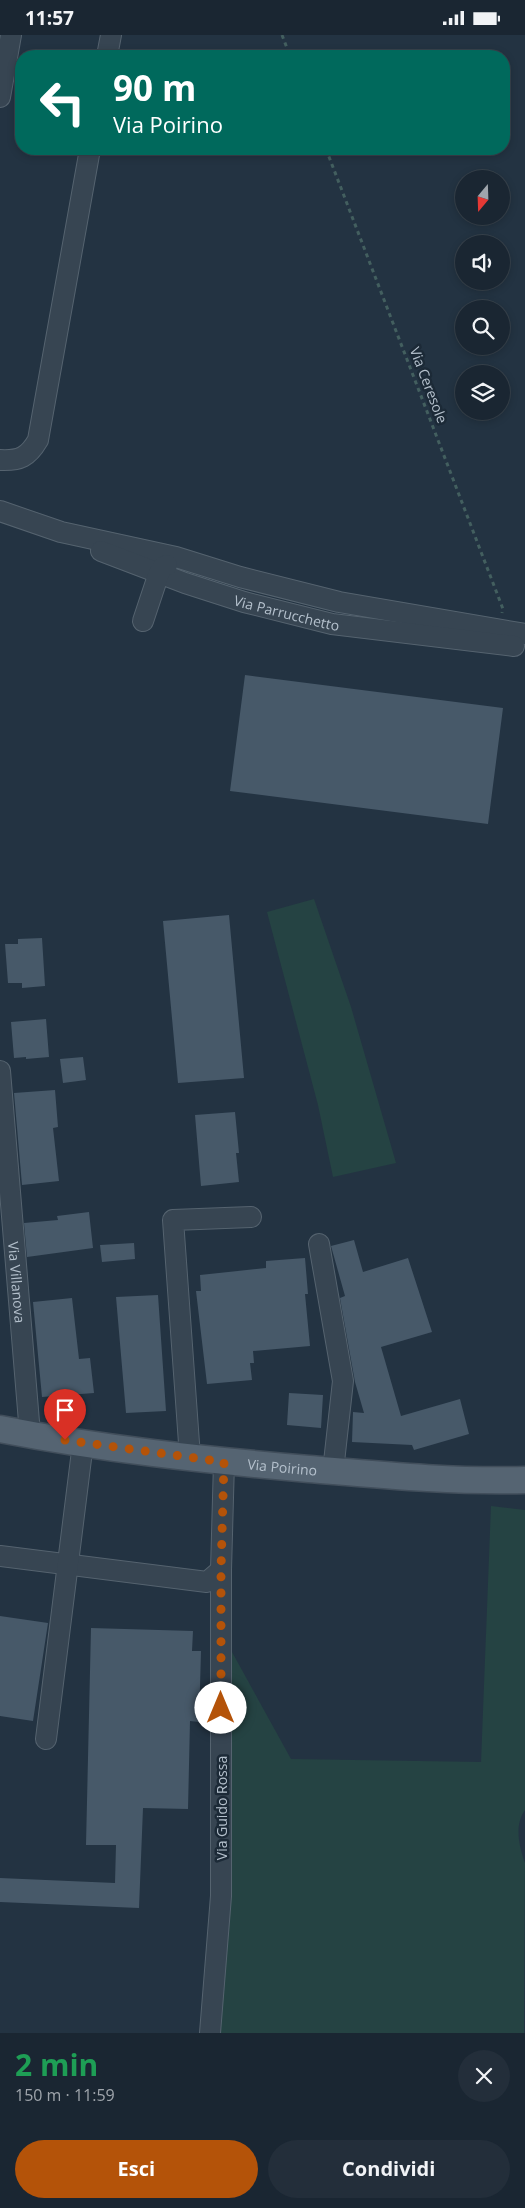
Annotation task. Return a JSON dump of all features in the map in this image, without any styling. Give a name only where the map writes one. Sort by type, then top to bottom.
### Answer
[{"type":"main road","name":"Via Poirino","points":[[0,1429],[83,1443],[224,1462],[478,1481],[525,1480]]},
{"type":"main road","name":"Via Poirino","points":[[478,1481],[525,1491]]},
{"type":"street","points":[[0,97],[11,35]]},
{"type":"street","points":[[108,50],[111,35]]},
{"type":"street","points":[[0,460],[22,458],[32,451],[38,440],[89,155]]},
{"type":"street","name":"Via Parrucchetto","points":[[0,511],[61,531],[176,557],[263,583],[339,602],[525,634]]},
{"type":"street","name":"Via Parrucchetto","points":[[61,531],[101,551],[244,602],[332,624],[525,647]]},
{"type":"street","points":[[143,621],[159,573],[162,567],[166,565],[245,583],[263,583]]},
{"type":"street","name":"Via Villanova","points":[[0,1071],[30,1434]]},
{"type":"street","points":[[190,1457],[173,1220],[251,1217]]},
{"type":"street","points":[[319,1244],[343,1381],[333,1471]]},
{"type":"street","points":[[46,1739],[83,1443]]},
{"type":"street","name":"Via Guido Rossa","points":[[210,2033],[221,1896],[221,1570],[224,1462]]},
{"type":"street","points":[[0,1556],[68,1563],[207,1582],[221,1570]]},
{"type":"path","points":[[282,35],[288,50]]},
{"type":"path","name":"Via Ceresole","points":[[328,155],[503,609],[502,631]]},
{"type":"green space","points":[[314,899],[351,1007],[396,1163],[333,1177],[318,1105],[267,912]]},
{"type":"green space","points":[[491,1506],[525,1510],[525,1810],[519,1829],[519,1843],[525,1863],[524,2033],[220,2033],[232,1652],[291,1759],[481,1762]]},
{"type":"building","points":[[245,675],[503,708],[488,824],[230,791]]},
{"type":"building","points":[[229,915],[244,1078],[178,1083],[163,921]]},
{"type":"building","points":[[42,938],[45,986],[22,988],[22,983],[8,983],[5,944],[18,944],[18,939]]},
{"type":"building","points":[[46,1019],[49,1057],[14,1058],[11,1022]]},
{"type":"building","points":[[83,1057],[86,1080],[63,1083],[60,1059]]},
{"type":"building","points":[[55,1090],[58,1127],[53,1128],[59,1181],[22,1185],[14,1093]]},
{"type":"building","points":[[235,1112],[239,1153],[236,1153],[239,1182],[201,1186],[195,1115]]},
{"type":"building","points":[[89,1212],[93,1248],[27,1257],[24,1223],[58,1220],[57,1216]]},
{"type":"building","points":[[354,1240],[363,1272],[408,1258],[432,1332],[381,1347],[401,1416],[460,1399],[469,1434],[414,1450],[412,1445],[352,1442],[353,1412],[364,1413],[355,1382],[340,1298],[345,1296],[331,1246]]},
{"type":"building","points":[[134,1243],[135,1259],[102,1262],[100,1245]]},
{"type":"building","points":[[305,1258],[308,1294],[305,1294],[310,1346],[253,1351],[254,1363],[250,1363],[252,1380],[207,1384],[196,1291],[201,1291],[200,1275],[266,1268],[266,1261]]},
{"type":"building","points":[[158,1295],[166,1411],[126,1413],[116,1297]]},
{"type":"building","points":[[72,1298],[79,1359],[90,1358],[94,1393],[42,1397],[33,1302]]},
{"type":"building","points":[[289,1393],[323,1395],[321,1428],[287,1425]]},
{"type":"building","points":[[0,1616],[48,1623],[33,1721],[0,1716]]},
{"type":"building","points":[[91,1628],[193,1631],[192,1651],[201,1651],[199,1722],[190,1721],[188,1809],[143,1808],[139,1908],[0,1902],[0,1878],[115,1883],[116,1845],[86,1845]]},
{"type":"route","points":[[65,1440],[224,1462],[221,1570],[221,1708]]}]
